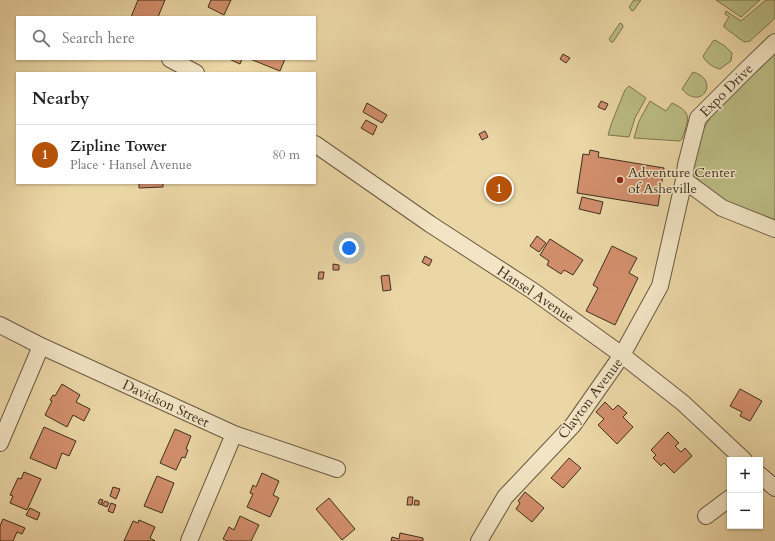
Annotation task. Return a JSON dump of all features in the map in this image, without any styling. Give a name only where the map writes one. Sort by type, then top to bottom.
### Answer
[{"type":"street","name":"Expo Drive","points":[[660,286],[686,165],[698,118],[775,42]]},
{"type":"street","points":[[172,60],[194,72]]},
{"type":"street","name":"Hansel Avenue","points":[[316,145],[430,224],[533,291],[622,355],[684,403],[741,457]]},
{"type":"street","points":[[684,180],[722,208],[775,229]]},
{"type":"street","name":"Clayton Avenue","points":[[479,541],[505,497],[573,425],[622,355],[660,286]]},
{"type":"street","name":"Davidson Street","points":[[0,325],[41,346],[234,434],[338,469]]},
{"type":"street","points":[[0,443],[41,346]]},
{"type":"street","points":[[189,541],[234,434]]},
{"type":"street","points":[[763,478],[775,488]]},
{"type":"street","points":[[706,516],[727,500]]},
{"type":"green space","points":[[634,0],[641,0],[632,11],[629,7]]},
{"type":"green space","points":[[716,0],[760,0],[741,17]]},
{"type":"green space","points":[[766,0],[775,0],[775,18],[750,41],[744,42],[724,27],[729,17],[725,14],[726,11],[741,21]]},
{"type":"green space","points":[[620,23],[623,27],[613,42],[611,42],[609,39]]},
{"type":"green space","points":[[715,40],[725,46],[732,53],[731,61],[720,69],[710,64],[703,56]]},
{"type":"green space","points":[[775,50],[775,225],[725,203],[706,189],[692,172],[701,133],[715,110]]},
{"type":"green space","points":[[693,72],[701,76],[706,81],[707,87],[701,96],[696,97],[689,95],[682,89]]},
{"type":"green space","points":[[629,86],[646,98],[635,118],[629,137],[608,135],[625,90]]},
{"type":"green space","points":[[650,101],[666,111],[672,103],[684,110],[688,118],[682,139],[680,141],[634,138],[639,121]]},
{"type":"building","points":[[138,0],[165,0],[158,16],[131,16]]},
{"type":"building","points":[[211,0],[231,0],[224,15],[208,7]]},
{"type":"building","points":[[563,54],[570,58],[566,63],[560,59]]},
{"type":"building","points":[[231,60],[242,60],[240,64]]},
{"type":"building","points":[[252,60],[285,60],[280,71]]},
{"type":"building","points":[[601,101],[608,104],[605,110],[598,107]]},
{"type":"building","points":[[367,103],[387,115],[382,123],[363,112]]},
{"type":"building","points":[[366,120],[377,126],[373,135],[361,128]]},
{"type":"building","points":[[485,131],[488,137],[482,140],[479,134]]},
{"type":"building","name":"Adventure Center of Asheville","points":[[590,150],[599,152],[598,157],[664,168],[658,206],[577,193],[583,154],[589,155]]},
{"type":"building","points":[[499,180],[508,190],[498,198],[489,188]]},
{"type":"building","points":[[139,184],[163,184],[163,187],[139,188]]},
{"type":"building","points":[[582,197],[603,202],[600,214],[579,209]]},
{"type":"building","points":[[537,236],[546,243],[539,252],[530,246]]},
{"type":"building","points":[[550,239],[583,260],[573,275],[564,270],[561,274],[547,265],[549,261],[540,255]]},
{"type":"building","points":[[612,246],[637,258],[629,273],[638,278],[615,325],[586,311],[598,288],[593,285]]},
{"type":"building","points":[[425,256],[432,260],[429,266],[422,262]]},
{"type":"building","points":[[333,264],[339,265],[339,270],[333,270]]},
{"type":"building","points":[[319,272],[324,272],[323,279],[318,279]]},
{"type":"building","points":[[389,275],[391,290],[383,291],[381,276]]},
{"type":"building","points":[[62,384],[80,395],[76,402],[90,409],[84,421],[73,415],[67,427],[45,415],[52,401],[50,400],[53,395],[55,396]]},
{"type":"building","points":[[740,389],[762,401],[750,421],[740,416],[742,412],[730,406]]},
{"type":"building","points":[[605,402],[613,410],[618,405],[627,413],[623,417],[633,427],[617,444],[598,425],[604,419],[596,412]]},
{"type":"building","points":[[44,427],[76,441],[69,456],[62,453],[56,469],[30,458]]},
{"type":"building","points":[[175,429],[191,436],[186,449],[188,450],[185,458],[182,457],[176,470],[160,463]]},
{"type":"building","points":[[668,432],[679,443],[675,446],[681,452],[685,448],[692,456],[674,473],[664,463],[661,466],[653,458],[656,455],[651,450]]},
{"type":"building","points":[[569,458],[581,468],[563,488],[551,478]]},
{"type":"building","points":[[24,472],[41,479],[27,510],[10,503],[13,496],[10,495],[18,478],[21,479]]},
{"type":"building","points":[[262,473],[279,481],[273,495],[279,498],[270,517],[247,507],[253,494],[250,493],[253,485],[256,487]]},
{"type":"building","points":[[157,476],[174,483],[162,513],[144,506]]},
{"type":"building","points":[[113,487],[120,489],[116,499],[110,496]]},
{"type":"building","points":[[525,492],[544,508],[532,522],[516,509],[520,503],[518,501]]},
{"type":"building","points":[[408,497],[413,497],[412,505],[407,505]]},
{"type":"building","points":[[329,498],[355,529],[342,540],[316,509]]},
{"type":"building","points":[[100,499],[103,500],[101,505],[98,503]]},
{"type":"building","points":[[415,500],[419,501],[419,505],[414,505]]},
{"type":"building","points":[[105,501],[109,503],[107,507],[102,505]]},
{"type":"building","points":[[111,503],[116,505],[113,513],[108,511]]},
{"type":"building","points":[[30,508],[40,513],[37,520],[26,515]]},
{"type":"building","points":[[240,516],[259,525],[251,541],[227,541],[223,539],[229,527],[234,530]]},
{"type":"building","points":[[3,519],[25,528],[22,534],[17,532],[13,541],[0,541],[0,526]]},
{"type":"building","points":[[139,520],[155,527],[150,538],[155,541],[124,541],[133,521],[138,523]]},
{"type":"building","points":[[400,533],[423,538],[423,541],[391,541],[392,537],[399,539]]},
{"type":"place","name":"Adventure Center of Asheville","points":[[620,180]]},
{"type":"place","name":"Zipline Tower","points":[[499,189]]}]
